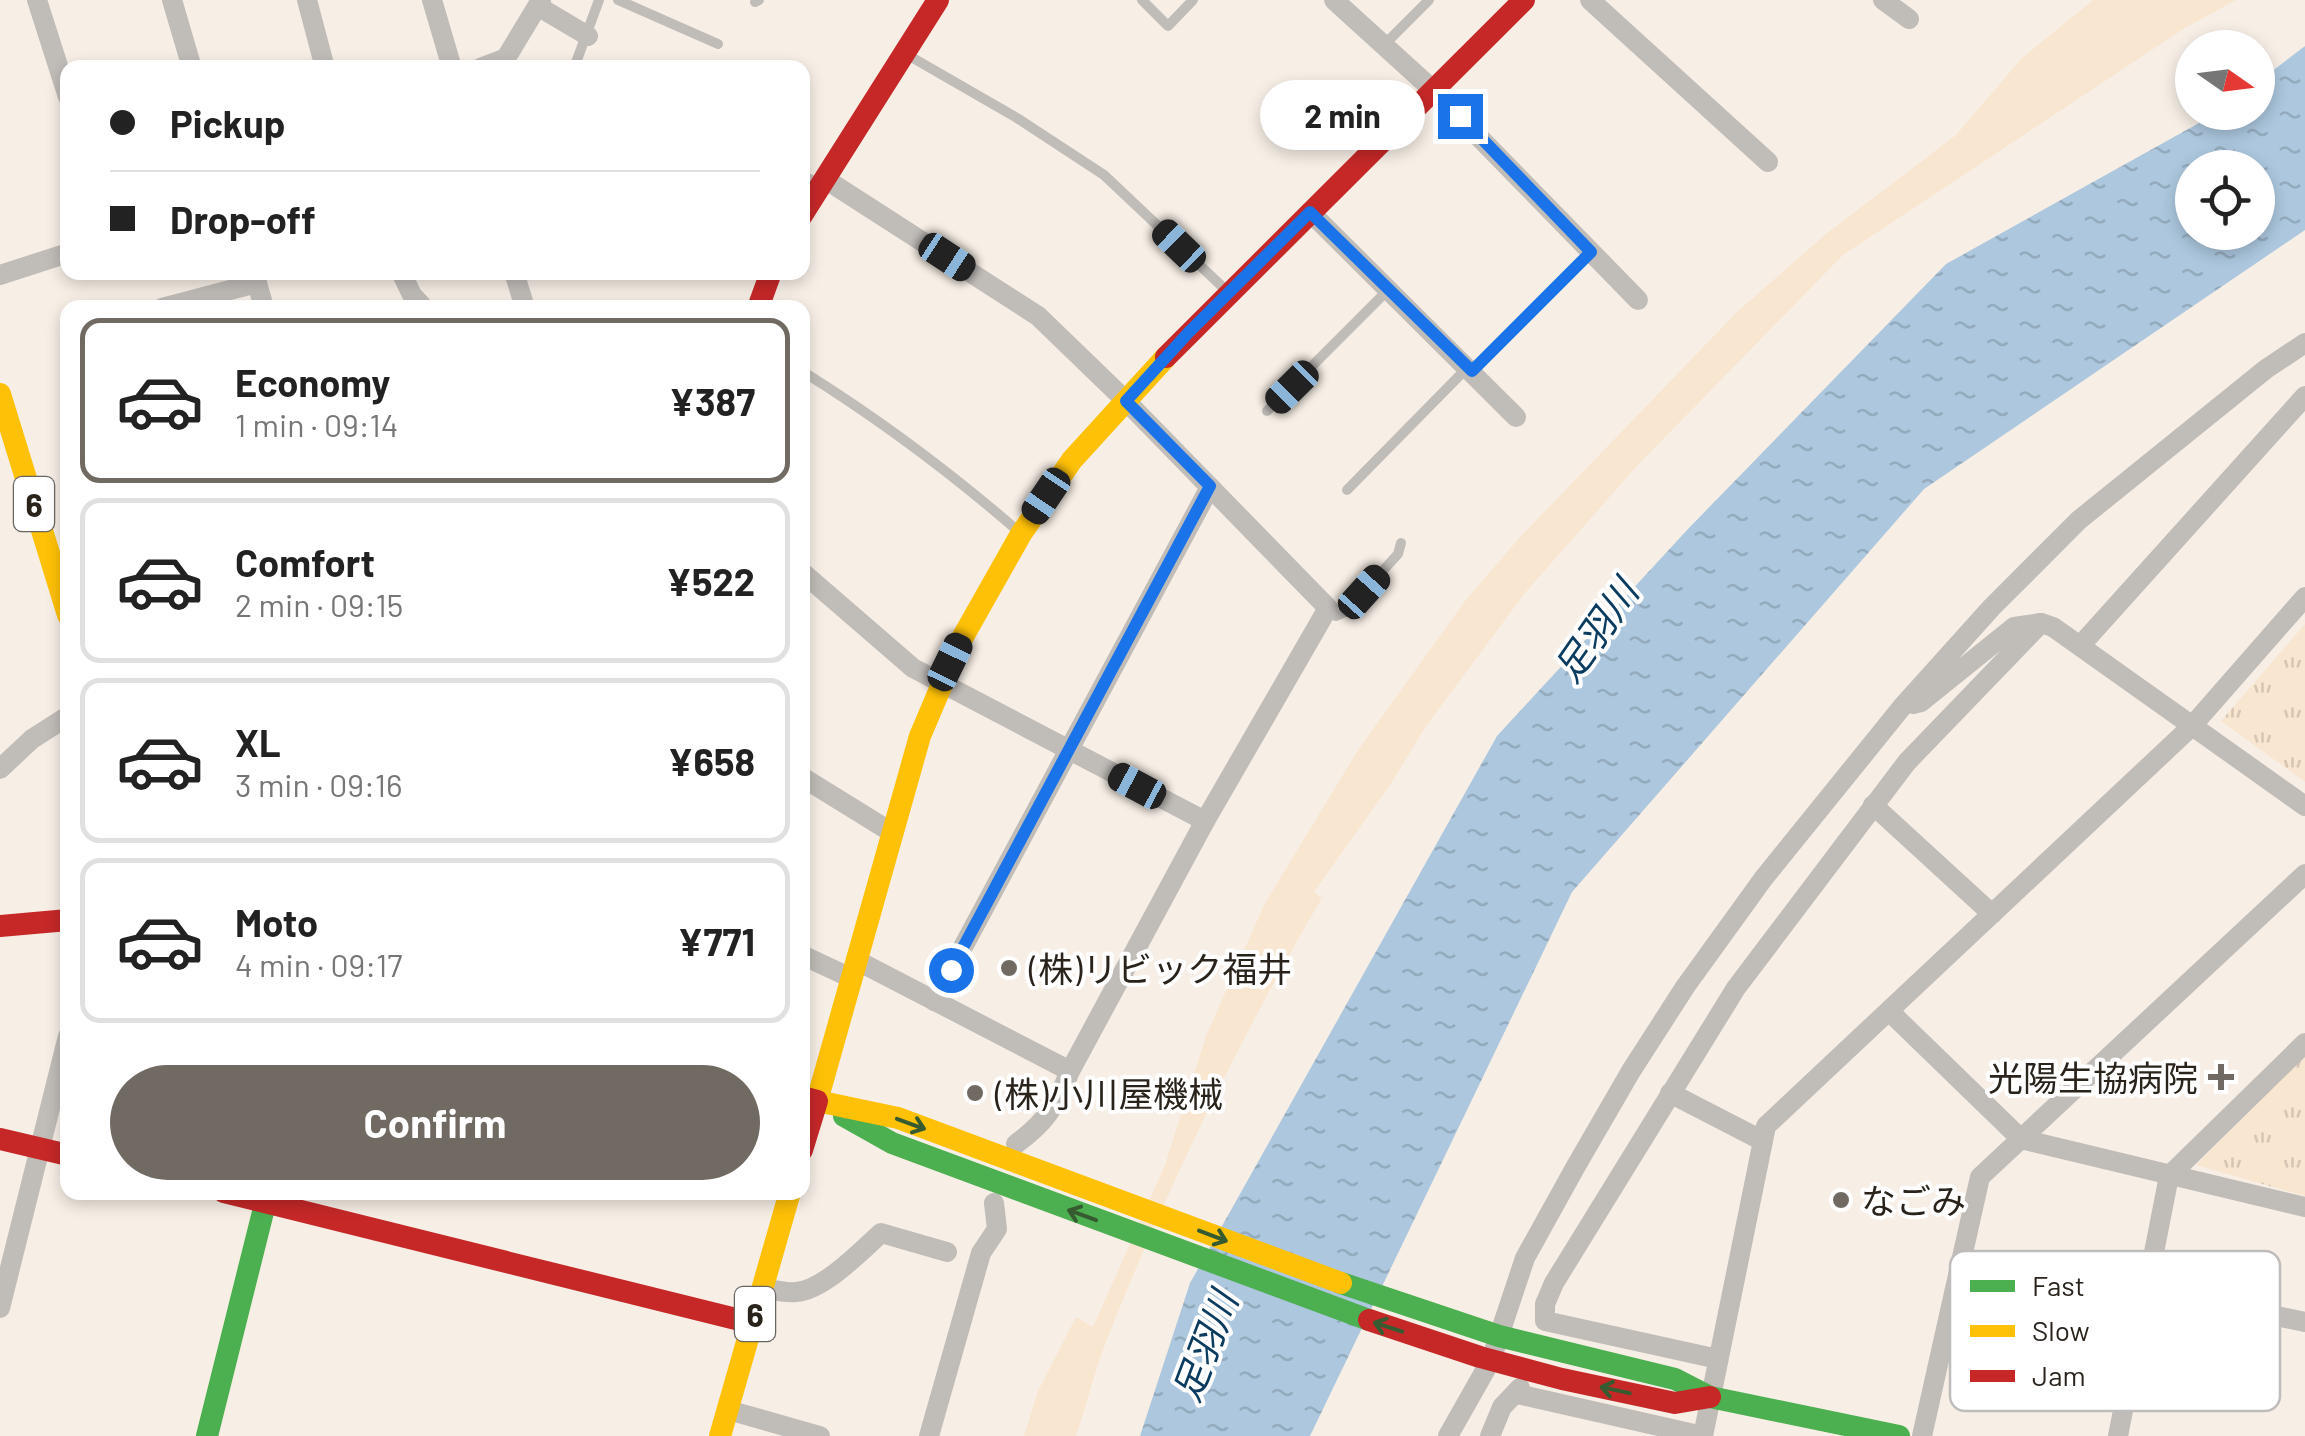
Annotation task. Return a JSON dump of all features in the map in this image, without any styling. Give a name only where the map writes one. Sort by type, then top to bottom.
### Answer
[{"type":"street","points":[[38,0],[60,71]]},
{"type":"street","points":[[172,0],[186,60]]},
{"type":"street","points":[[306,0],[323,60]]},
{"type":"street","points":[[432,0],[450,60]]},
{"type":"street","points":[[938,0],[816,180],[1038,316],[1328,608],[1205,821],[1070,1071],[1055,1107],[1042,1125],[1016,1144]]},
{"type":"street","points":[[1334,0],[1434,90],[1638,300]]},
{"type":"street","points":[[810,1099],[854,969],[891,832],[940,682],[1021,534],[1072,460],[1126,401],[1524,0]]},
{"type":"street","points":[[1590,0],[1768,162]]},
{"type":"street","points":[[1883,0],[1908,19]]},
{"type":"street","points":[[501,60],[506,58],[540,4],[588,36]]},
{"type":"street","points":[[1310,212],[1516,416]]},
{"type":"street","points":[[0,275],[60,256]]},
{"type":"street","points":[[187,300],[249,280]]},
{"type":"street","points":[[1448,1436],[1486,1358],[1526,1258],[1630,1071],[1683,989],[1763,880],[1902,707],[1992,607],[2079,520],[2222,403],[2305,344]]},
{"type":"street","name":"6","points":[[0,394],[60,588]]},
{"type":"street","points":[[2080,646],[2305,396]]},
{"type":"street","points":[[934,1001],[1210,486]]},
{"type":"street","points":[[810,579],[913,668],[1205,821]]},
{"type":"street","points":[[1490,1436],[1502,1407],[1519,1391],[1703,1436],[1766,1126],[2192,726],[2305,597]]},
{"type":"street","points":[[1902,707],[1921,702],[2014,627],[2041,624],[2053,627],[2305,806]]},
{"type":"street","points":[[1718,1358],[1545,1321],[1545,1304],[1554,1283],[1736,988],[1906,762],[2041,624]]},
{"type":"street","points":[[0,769],[32,739],[60,721]]},
{"type":"street","points":[[810,782],[891,832]]},
{"type":"street","points":[[1873,805],[1992,914]]},
{"type":"street","points":[[1964,1251],[1980,1177],[2305,874]]},
{"type":"street","points":[[0,926],[60,921]]},
{"type":"street","points":[[810,957],[854,969],[934,1001],[1070,1071]]},
{"type":"street","points":[[1889,1011],[2021,1139],[2305,1207]]},
{"type":"street","points":[[2154,1251],[2169,1176],[2305,1043]]},
{"type":"street","points":[[0,1308],[60,1067]]},
{"type":"street","points":[[1670,1093],[1763,1141]]},
{"type":"street","points":[[810,1099],[898,1118],[1320,1276],[1494,1334],[1675,1379],[1710,1396],[1900,1436]]},
{"type":"street","points":[[810,1099],[892,1143],[1360,1318],[1562,1379],[1675,1403],[1710,1396]]},
{"type":"street","points":[[0,1138],[60,1153]]},
{"type":"street","points":[[208,1436],[267,1200]]},
{"type":"street","points":[[275,1200],[752,1323]]},
{"type":"street","name":"6","points":[[720,1436],[788,1200]]},
{"type":"street","points":[[928,1436],[981,1253],[997,1229],[994,1204]]},
{"type":"street","points":[[763,1288],[797,1292],[815,1286],[881,1233],[947,1252]]},
{"type":"street","points":[[1922,1436],[1950,1312]]},
{"type":"street","points":[[2280,1317],[2305,1322]]},
{"type":"street","points":[[728,1410],[820,1436]]},
{"type":"street","points":[[2118,1436],[2123,1411]]},
{"type":"lane","points":[[578,60],[599,0]]},
{"type":"lane","points":[[618,0],[718,44]]},
{"type":"lane","points":[[1142,0],[1168,26],[1193,0]]},
{"type":"lane","points":[[1384,45],[1429,0]]},
{"type":"lane","points":[[905,53],[1017,118],[1104,175],[1229,293]]},
{"type":"lane","points":[[1347,490],[1591,252]]},
{"type":"lane","points":[[1268,411],[1389,290]]},
{"type":"lane","points":[[810,376],[850,400],[958,479],[1021,534]]},
{"type":"lane","points":[[1328,608],[1336,616],[1345,612],[1398,554],[1401,543]]},
{"type":"green space","points":[[2093,0],[2236,0],[2182,30],[2175,30],[2175,35],[1843,255],[1635,468],[1525,593],[1426,726],[1392,782],[1314,892],[1322,898],[1233,1060],[1153,1229],[1102,1353],[1076,1436],[1024,1436],[1038,1391],[1076,1317],[1093,1327],[1165,1165],[1206,1036],[1264,905],[1358,750],[1465,601],[1521,536],[1737,312],[1826,234],[1956,135],[2022,58]]},
{"type":"green space","points":[[2305,624],[2305,782],[2221,721]]},
{"type":"green space","points":[[2305,1056],[2305,1196],[2196,1165]]},
{"type":"water","name":"足羽川","points":[[2305,46],[2305,230],[1924,489],[1572,892],[1310,1436],[1140,1436],[1190,1283],[1497,736],[1688,529],[1946,264],[2186,130],[2275,130],[2275,69]]},
{"type":"traffic: fast","points":[[844,1116],[892,1143],[1369,1320]]},
{"type":"traffic: fast","points":[[207,1436],[266,1200]]},
{"type":"traffic: fast","points":[[1341,1283],[1499,1336],[1675,1379],[1710,1397],[1899,1436]]},
{"type":"traffic: slow","points":[[817,1101],[920,736],[960,642],[1021,534],[1072,460],[1166,357]]},
{"type":"traffic: slow","points":[[0,394],[60,589]]},
{"type":"traffic: slow","points":[[817,1101],[898,1118],[1341,1283]]},
{"type":"traffic: slow","points":[[720,1436],[788,1200]]},
{"type":"traffic: jam","points":[[810,202],[938,0]]},
{"type":"traffic: jam","points":[[1166,357],[1524,0]]},
{"type":"traffic: jam","points":[[761,300],[768,280]]},
{"type":"traffic: jam","points":[[0,926],[60,921]]},
{"type":"traffic: jam","points":[[810,1099],[817,1101],[810,1124]]},
{"type":"traffic: jam","points":[[0,1139],[60,1153]]},
{"type":"traffic: jam","points":[[256,1200],[752,1323]]},
{"type":"traffic: jam","points":[[1369,1320],[1562,1379],[1675,1403],[1710,1397]]},
{"type":"place","name":"(株)リビック福井","points":[[1009,968]]},
{"type":"place","name":"光陽生協病院","points":[[2221,1077]]},
{"type":"place","name":"(株)小川屋機械","points":[[975,1093]]},
{"type":"place","name":"なごみ","points":[[1841,1200]]},
{"type":"route","points":[[951,970],[1210,486],[1126,401],[1310,212],[1472,371],[1591,252],[1460,116]]}]
